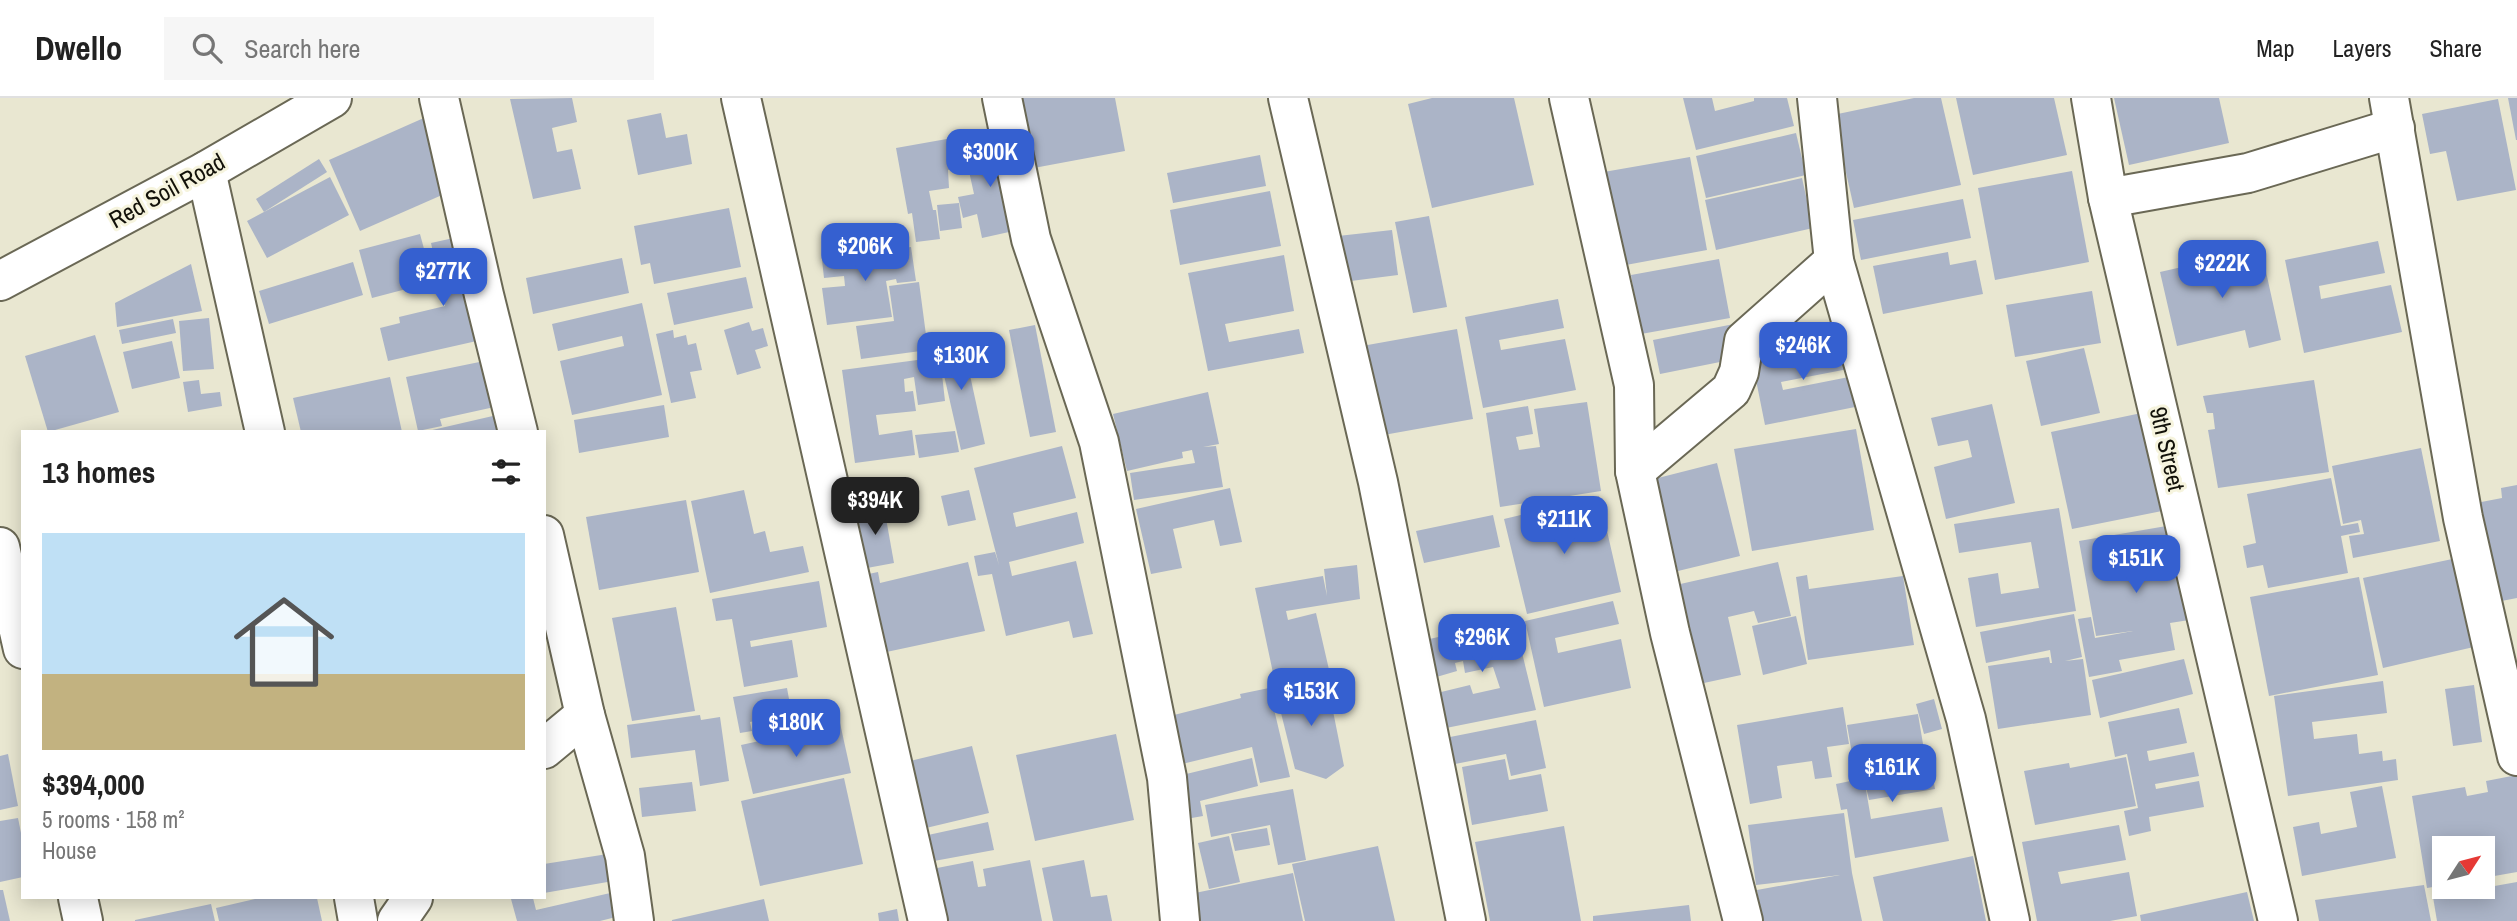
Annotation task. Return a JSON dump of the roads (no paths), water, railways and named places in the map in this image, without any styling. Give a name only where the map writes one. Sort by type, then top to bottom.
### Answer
[{"type":"street","name":"Red Soil Road","points":[[0,281],[206,171],[332,98]]},
{"type":"street","points":[[439,98],[518,430]]},
{"type":"street","points":[[741,98],[928,921]]},
{"type":"street","points":[[1002,98],[1031,239],[1099,442],[1167,778],[1180,921]]},
{"type":"street","points":[[1289,98],[1378,482],[1466,921]]},
{"type":"street","points":[[1569,98],[1634,385],[1635,471],[1670,633],[1743,921]]},
{"type":"street","points":[[1817,98],[1834,261],[1966,719],[2010,921]]},
{"type":"street","name":"9th Street","points":[[2091,98],[2108,198],[2278,921]]},
{"type":"street","points":[[2108,198],[2248,173],[2392,113],[2463,518],[2517,756]]},
{"type":"street","points":[[206,171],[265,430]]},
{"type":"street","points":[[1635,471],[1731,390],[1739,372],[1744,341],[1834,261]]},
{"type":"street","points":[[546,544],[585,715],[625,856],[634,921]]},
{"type":"street","points":[[0,547],[21,640]]},
{"type":"street","points":[[546,747],[585,715]]},
{"type":"street","points":[[78,899],[83,921]]},
{"type":"street","points":[[354,899],[358,921]]}]
